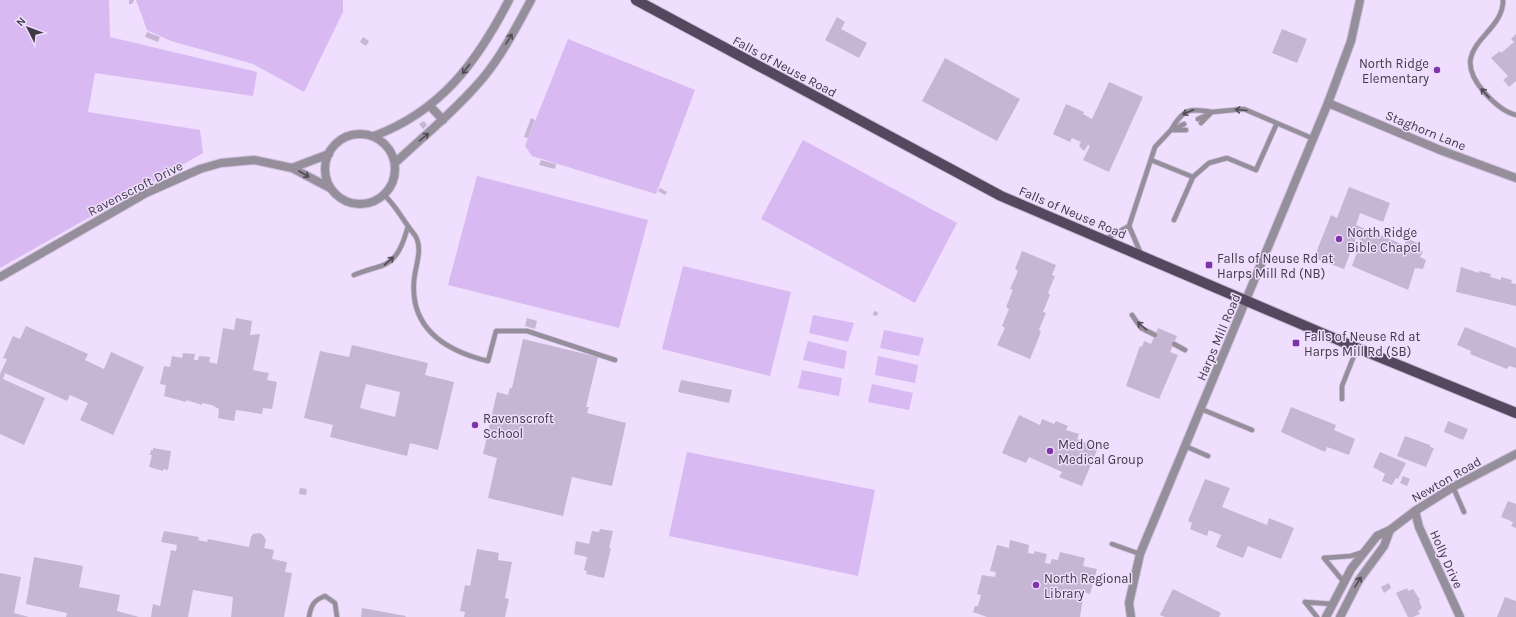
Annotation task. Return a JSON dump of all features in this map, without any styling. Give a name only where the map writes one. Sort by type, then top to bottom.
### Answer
[{"type":"main road","name":"Falls of Neuse Road","points":[[636,0],[1001,196],[1357,348],[1516,413]]},
{"type":"street","points":[[374,136],[398,128],[430,106],[460,77],[492,31],[509,0]]},
{"type":"street","points":[[395,163],[443,120],[489,70],[531,0]]},
{"type":"street","name":"Harps Mill Road","points":[[1130,617],[1129,603],[1140,554],[1314,139],[1351,41],[1360,0]]},
{"type":"street","name":"Staghorn Lane","points":[[1328,103],[1440,150],[1516,178]]},
{"type":"street","points":[[430,106],[443,120]]},
{"type":"street","points":[[330,188],[326,178],[325,165],[329,154],[335,145],[343,138],[353,134],[364,134],[374,136],[384,143],[392,152],[395,163],[395,175],[391,186],[384,195]]},
{"type":"street","points":[[292,168],[329,154]]},
{"type":"street","name":"Ravenscroft Drive","points":[[0,277],[146,193],[200,169],[221,163],[254,160],[292,168],[330,188],[339,197],[350,203],[362,204],[374,202],[384,195]]},
{"type":"street","name":"Newton Road","points":[[1326,617],[1343,581],[1363,552],[1377,536],[1390,530],[1415,511],[1453,487],[1516,454]]},
{"type":"street","name":"Holly Drive","points":[[1415,511],[1419,526],[1460,617]]},
{"type":"street","name":"Newton Road","points":[[1340,617],[1359,580],[1384,546],[1390,530]]},
{"type":"lane","points":[[1503,0],[1503,5],[1493,24],[1477,43],[1471,53],[1471,68],[1477,84],[1489,97],[1500,106],[1516,115]]},
{"type":"lane","points":[[1142,256],[1129,226],[1155,147],[1171,130],[1180,116],[1195,109],[1212,112],[1244,109],[1314,139]]},
{"type":"lane","points":[[1199,121],[1212,112]]},
{"type":"lane","points":[[1174,220],[1193,177],[1209,163],[1227,158],[1256,170],[1277,123]]},
{"type":"lane","points":[[1171,130],[1184,124]]},
{"type":"lane","points":[[1171,130],[1186,130]]},
{"type":"lane","points":[[1151,160],[1193,177]]},
{"type":"lane","points":[[384,195],[398,209],[417,238],[419,249],[413,294],[419,314],[424,325],[432,335],[450,348],[468,356],[488,361],[496,331],[527,331],[615,360]]},
{"type":"lane","points":[[354,275],[390,262],[402,246],[408,226]]},
{"type":"lane","points":[[1104,240],[1129,226]]},
{"type":"lane","points":[[1132,314],[1141,328],[1155,335]]},
{"type":"lane","points":[[1174,344],[1185,350]]},
{"type":"lane","points":[[1342,399],[1342,386],[1357,348]]},
{"type":"lane","points":[[1201,409],[1252,430]]},
{"type":"lane","points":[[1185,446],[1208,456]]},
{"type":"lane","points":[[1453,487],[1464,512]]},
{"type":"lane","points":[[1112,544],[1140,554]]},
{"type":"lane","points":[[1343,581],[1324,558],[1351,556],[1363,552]]},
{"type":"lane","points":[[309,617],[310,606],[318,599],[325,596],[335,603],[337,617]]},
{"type":"lane","points":[[1317,617],[1305,602],[1332,604]]},
{"type":"shaded area","points":[[0,0],[109,0],[110,37],[257,72],[253,96],[95,73],[88,112],[200,130],[203,153],[0,268]]},
{"type":"shaded area","points":[[136,0],[343,0],[343,12],[304,92],[253,64],[171,41],[147,30]]},
{"type":"shaded area","points":[[568,39],[695,90],[656,194],[532,156],[525,146]]},
{"type":"shaded area","points":[[803,140],[957,223],[915,303],[761,219]]},
{"type":"shaded area","points":[[477,176],[648,220],[619,328],[448,285]]},
{"type":"shaded area","points":[[683,266],[791,292],[770,376],[662,349]]},
{"type":"shaded area","points":[[813,315],[854,323],[848,342],[809,333]]},
{"type":"shaded area","points":[[884,330],[924,338],[919,356],[880,348]]},
{"type":"shaded area","points":[[808,341],[847,351],[844,369],[803,360]]},
{"type":"shaded area","points":[[878,356],[918,365],[915,383],[875,375]]},
{"type":"shaded area","points":[[802,370],[842,378],[839,396],[798,388]]},
{"type":"shaded area","points":[[872,384],[913,393],[909,410],[868,402]]},
{"type":"shaded area","points":[[687,452],[875,490],[858,576],[669,536]]},
{"type":"building","points":[[129,0],[134,0],[132,4],[129,4]]},
{"type":"building","points":[[837,17],[845,22],[841,29],[867,43],[859,58],[825,40]]},
{"type":"building","points":[[1282,29],[1307,39],[1297,63],[1272,53]]},
{"type":"building","points":[[147,32],[160,37],[158,42],[145,37]]},
{"type":"building","points":[[1516,34],[1516,81],[1509,87],[1503,80],[1508,76],[1491,58],[1500,51],[1501,53],[1514,42],[1511,39]]},
{"type":"building","points":[[363,37],[369,41],[366,46],[360,42]]},
{"type":"building","points":[[945,58],[1020,99],[997,141],[922,101]]},
{"type":"building","points":[[1109,82],[1143,97],[1109,172],[1083,160],[1090,146],[1088,145],[1084,151],[1079,146],[1081,142],[1072,138],[1070,142],[1053,134],[1066,104],[1084,112],[1083,114],[1092,119]]},
{"type":"building","points":[[531,118],[535,120],[528,138],[524,137]]},
{"type":"building","points":[[424,121],[427,125],[423,129],[419,124]]},
{"type":"building","points":[[541,160],[556,164],[555,169],[539,165]]},
{"type":"building","name":"North Ridge Bible Chapel","points":[[1349,187],[1390,203],[1383,222],[1360,213],[1356,225],[1404,245],[1407,238],[1419,244],[1417,249],[1423,252],[1420,257],[1426,260],[1423,269],[1415,268],[1408,290],[1352,266],[1361,240],[1356,238],[1344,269],[1314,258],[1331,215],[1337,218]]},
{"type":"building","points":[[660,188],[667,192],[665,195],[658,191]]},
{"type":"building","points":[[1022,251],[1056,265],[1052,275],[1055,276],[1048,293],[1050,295],[1043,312],[1046,313],[1039,330],[1041,332],[1030,359],[997,345],[1005,328],[1002,326],[1009,309],[1006,307],[1013,290],[1010,289],[1018,271],[1015,269]]},
{"type":"building","points":[[1461,267],[1479,273],[1479,271],[1491,274],[1490,277],[1501,280],[1501,277],[1512,280],[1511,283],[1516,284],[1516,306],[1456,292]]},
{"type":"building","points":[[874,311],[878,312],[877,316],[873,315]]},
{"type":"building","points":[[236,318],[252,321],[250,335],[260,334],[253,370],[269,373],[267,380],[277,382],[272,409],[263,408],[262,414],[236,410],[234,421],[218,418],[219,409],[212,405],[202,403],[202,405],[186,400],[186,402],[164,396],[166,385],[160,384],[164,366],[170,367],[172,356],[182,358],[183,353],[195,354],[194,360],[198,360],[199,356],[210,357],[209,362],[217,364],[223,328],[234,330]]},
{"type":"building","points":[[527,318],[537,321],[535,329],[525,326]]},
{"type":"building","points":[[26,326],[88,354],[85,360],[104,369],[111,352],[144,367],[113,435],[80,420],[88,403],[70,395],[67,401],[5,373],[3,379],[45,398],[24,445],[0,434],[0,374],[7,359],[3,358],[13,336],[20,339]]},
{"type":"building","points":[[1465,327],[1516,348],[1516,368],[1509,366],[1507,369],[1470,354],[1471,351],[1457,345]]},
{"type":"building","points":[[1158,328],[1177,336],[1170,352],[1178,355],[1159,399],[1126,386],[1140,346],[1142,347],[1144,341],[1151,344]]},
{"type":"building","points":[[523,339],[598,357],[586,407],[589,407],[587,413],[626,423],[612,486],[572,477],[563,516],[488,498],[497,458],[483,454],[497,392],[508,395],[510,388],[512,388]]},
{"type":"building","points":[[352,345],[428,363],[425,375],[454,382],[438,450],[410,443],[407,456],[330,437],[333,425],[304,418],[320,351],[349,357]],"holes":[[[366,384],[400,392],[395,417],[360,408]]]},
{"type":"building","points":[[681,380],[732,390],[729,403],[678,392]]},
{"type":"building","points":[[1291,407],[1336,425],[1334,430],[1355,439],[1349,455],[1327,447],[1325,452],[1281,432]]},
{"type":"building","name":"Med One Medical Group","points":[[1019,415],[1040,425],[1042,419],[1054,424],[1056,421],[1068,426],[1066,430],[1079,434],[1077,439],[1098,448],[1082,486],[1059,477],[1062,472],[1029,457],[1026,463],[1002,453]]},
{"type":"building","points":[[1448,421],[1468,429],[1463,440],[1444,432]]},
{"type":"building","points":[[1405,436],[1430,445],[1430,447],[1434,448],[1426,467],[1397,456]]},
{"type":"building","points":[[153,448],[171,451],[168,470],[163,469],[163,471],[149,467],[152,455],[150,455],[151,450],[153,450]]},
{"type":"building","points":[[1380,452],[1406,463],[1398,479],[1396,478],[1392,485],[1382,481],[1385,474],[1373,467]]},
{"type":"building","points":[[1403,476],[1410,479],[1407,486],[1400,483]]},
{"type":"building","points":[[1205,479],[1230,488],[1222,507],[1267,525],[1269,518],[1294,528],[1281,559],[1248,546],[1243,558],[1216,547],[1221,535],[1209,530],[1207,536],[1190,529],[1192,523],[1188,521]]},
{"type":"building","points":[[300,488],[307,489],[306,495],[299,494]]},
{"type":"building","points":[[1508,501],[1516,504],[1516,528],[1511,526],[1513,522],[1501,517]]},
{"type":"building","points":[[600,529],[613,531],[609,548],[611,548],[604,578],[586,574],[587,571],[584,570],[587,557],[574,554],[576,541],[589,544],[592,531],[599,532]]},
{"type":"building","points":[[164,531],[199,537],[198,540],[207,542],[208,539],[249,547],[253,534],[260,533],[263,535],[266,540],[264,548],[274,550],[272,559],[287,562],[285,572],[292,573],[284,617],[231,617],[233,597],[193,590],[188,617],[151,617],[153,604],[160,606],[171,550],[176,551],[177,545],[161,542]]},
{"type":"building","name":"North Regional Library","points":[[1010,540],[1029,545],[1028,553],[1034,554],[1034,551],[1047,554],[1045,563],[1050,564],[1052,559],[1058,560],[1060,552],[1085,558],[1083,566],[1097,569],[1090,594],[1084,592],[1080,617],[987,617],[973,612],[975,606],[978,606],[981,595],[977,594],[982,575],[995,577],[996,572],[990,571],[997,545],[1009,548]]},
{"type":"building","points":[[477,549],[499,553],[498,560],[512,562],[505,598],[509,599],[505,617],[464,617],[465,612],[460,611],[465,585],[470,586]]},
{"type":"building","points":[[34,557],[83,566],[79,587],[120,595],[117,611],[139,617],[66,617],[67,613],[26,604]]},
{"type":"building","points":[[0,573],[21,577],[14,613],[29,617],[0,617]]},
{"type":"building","points":[[1389,583],[1391,588],[1384,593],[1381,587]]},
{"type":"building","points":[[1407,588],[1408,591],[1413,589],[1420,600],[1419,601],[1422,608],[1418,611],[1420,614],[1413,617],[1408,617],[1396,593]]},
{"type":"building","points":[[1173,589],[1221,613],[1219,617],[1165,617],[1160,615]]},
{"type":"building","points":[[1505,597],[1516,601],[1516,617],[1497,617]]},
{"type":"building","points":[[362,608],[406,616],[361,617]]},
{"type":"place","name":"North Ridge Elementary","points":[[1437,70]]},
{"type":"place","name":"North Ridge Bible Chapel","points":[[1339,239]]},
{"type":"place","name":"Falls of Neuse Rd at Harps Mill Rd (NB)","points":[[1209,265]]},
{"type":"place","name":"Falls of Neuse Rd at Harps Mill Rd (SB)","points":[[1296,343]]},
{"type":"place","name":"Ravenscroft School","points":[[475,425]]},
{"type":"place","name":"Med One Medical Group","points":[[1050,451]]},
{"type":"place","name":"North Regional Library","points":[[1036,585]]}]
